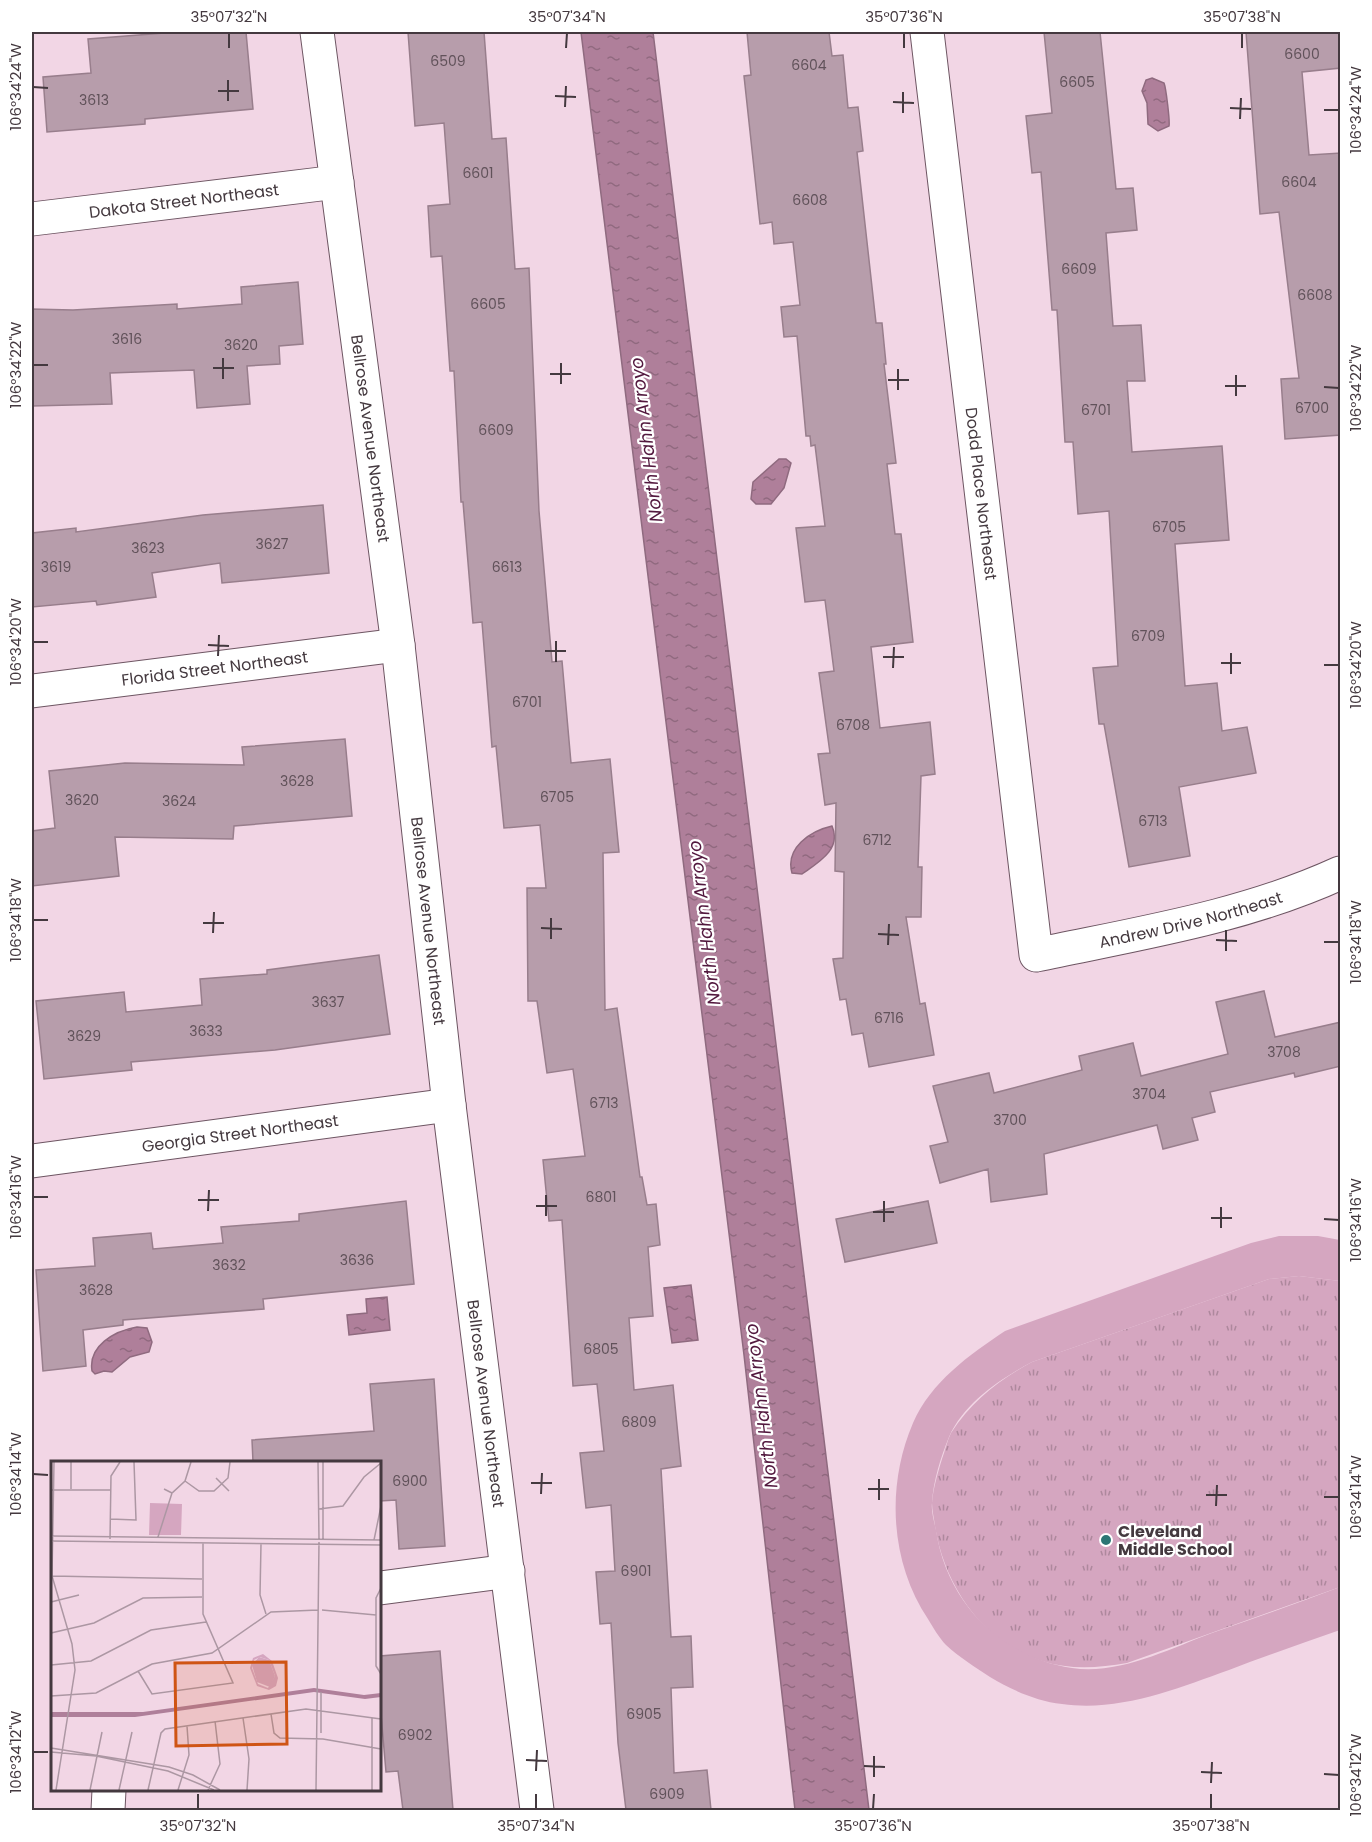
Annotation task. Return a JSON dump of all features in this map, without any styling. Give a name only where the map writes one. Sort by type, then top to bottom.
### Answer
[{"type":"street","name":"Bellrose Avenue Northeast","points":[[317,32],[398,645],[449,1105],[537,1810]]},
{"type":"street","name":"Dodd Place Northeast","points":[[927,32],[1036,955]]},
{"type":"street","name":"Dakota Street Northeast","points":[[32,219],[337,182]]},
{"type":"street","name":"Florida Street Northeast","points":[[32,691],[398,645]]},
{"type":"street","name":"Andrew Drive Northeast","points":[[1036,955],[1228,915],[1292,895],[1341,873]]},
{"type":"street","name":"Georgia Street Northeast","points":[[32,1161],[449,1105]]},
{"type":"street","points":[[381,1588],[508,1571]]},
{"type":"street","points":[[108,1810],[109,1791]]},
{"type":"green space","points":[[1279,1236],[1318,1236],[1340,1240],[1340,1281],[1299,1276],[1269,1279],[1032,1362],[984,1393],[964,1413],[956,1425],[946,1444],[938,1469],[932,1513],[942,1556],[951,1580],[964,1602],[981,1622],[1000,1638],[1022,1652],[1046,1662],[1072,1668],[1090,1669],[1126,1664],[1340,1587],[1340,1630],[1168,1691],[1105,1705],[1062,1704],[1034,1698],[998,1682],[956,1654],[939,1636],[915,1597],[899,1549],[896,1523],[896,1498],[904,1447],[913,1423],[930,1395],[952,1371],[1005,1331],[1251,1243]]},
{"type":"green space","points":[[1299,1276],[1340,1281],[1340,1587],[1116,1665],[1063,1666],[1042,1661],[1001,1640],[984,1626],[969,1608],[947,1569],[935,1526],[932,1503],[948,1439],[977,1401],[1008,1376],[1032,1362],[1269,1279]]},
{"type":"water","name":"North Hahn Arroyo","points":[[581,32],[653,32],[869,1810],[795,1810],[744,1355]]},
{"type":"water","points":[[1152,78],[1164,83],[1168,104],[1169,126],[1158,131],[1148,124],[1147,103],[1142,91],[1146,80]]},
{"type":"water","points":[[779,459],[786,459],[791,463],[784,488],[771,504],[756,504],[751,499],[753,482]]},
{"type":"water","points":[[832,826],[834,842],[827,854],[802,874],[792,873],[792,856],[801,842],[815,832]]},
{"type":"water","points":[[691,1285],[698,1340],[672,1343],[664,1288]]},
{"type":"water","points":[[387,1297],[390,1330],[349,1335],[347,1315],[367,1313],[366,1299]]},
{"type":"water","points":[[137,1327],[147,1328],[152,1342],[149,1352],[130,1357],[112,1372],[104,1371],[95,1374],[92,1371],[92,1362],[98,1347],[112,1336]]},
{"type":"building","points":[[177,32],[246,32],[253,109],[145,119],[145,124],[47,132],[43,77],[91,73],[88,39]]},
{"type":"building","points":[[408,32],[484,32],[492,139],[506,138],[515,269],[529,268],[539,511],[552,662],[562,661],[571,763],[610,759],[619,852],[603,853],[605,1010],[617,1008],[640,1177],[642,1177],[647,1205],[656,1204],[660,1245],[648,1247],[653,1316],[629,1318],[634,1390],[673,1385],[681,1466],[661,1469],[671,1637],[691,1636],[693,1687],[671,1688],[674,1773],[707,1770],[711,1810],[626,1810],[618,1743],[611,1623],[600,1624],[596,1572],[615,1571],[611,1505],[586,1508],[580,1453],[604,1451],[597,1384],[573,1386],[562,1220],[549,1221],[543,1160],[585,1156],[573,1069],[547,1073],[537,1001],[528,1001],[527,888],[546,888],[540,825],[504,828],[496,746],[492,747],[482,622],[473,623],[463,502],[461,502],[454,371],[450,371],[442,256],[431,257],[428,206],[450,204],[444,123],[415,126]]},
{"type":"building","points":[[747,32],[829,32],[832,56],[843,55],[848,108],[858,107],[863,151],[857,152],[876,323],[882,323],[886,364],[884,364],[896,463],[887,464],[895,534],[901,534],[913,642],[871,647],[880,728],[930,722],[935,774],[921,776],[918,867],[922,867],[921,917],[906,917],[920,1004],[925,1003],[934,1055],[869,1067],[863,1033],[852,1035],[846,999],[840,1000],[833,959],[843,958],[844,872],[835,871],[836,803],[825,805],[818,754],[830,753],[819,673],[834,671],[825,600],[805,602],[796,528],[825,526],[815,445],[811,446],[810,436],[806,436],[797,336],[784,337],[781,307],[800,305],[793,242],[774,244],[772,222],[760,224],[744,76],[751,75]]},
{"type":"building","points":[[1044,32],[1100,32],[1116,189],[1133,188],[1137,230],[1106,233],[1113,326],[1141,325],[1145,381],[1127,381],[1132,452],[1222,446],[1229,540],[1175,544],[1185,686],[1217,683],[1222,731],[1247,727],[1256,773],[1179,787],[1190,856],[1129,867],[1104,724],[1099,724],[1093,668],[1118,666],[1109,511],[1078,514],[1073,442],[1065,442],[1057,310],[1052,310],[1041,172],[1032,173],[1026,116],[1052,113]]},
{"type":"building","points":[[1246,32],[1341,32],[1341,68],[1302,72],[1309,155],[1341,153],[1341,435],[1285,439],[1281,379],[1299,378],[1279,212],[1260,214]]},
{"type":"building","points":[[298,282],[303,344],[279,346],[280,364],[247,366],[250,404],[197,408],[194,370],[110,373],[112,404],[32,406],[32,309],[73,310],[177,304],[177,309],[242,304],[241,287]]},
{"type":"building","points":[[323,505],[329,573],[222,583],[220,563],[152,573],[156,597],[97,605],[96,601],[32,607],[32,533],[76,528],[76,532],[203,515]]},
{"type":"building","points":[[345,739],[352,816],[234,826],[233,839],[115,837],[119,876],[32,886],[32,831],[55,828],[49,771],[125,763],[244,765],[242,747]]},
{"type":"building","points":[[379,955],[390,1034],[275,1050],[131,1062],[132,1070],[44,1079],[36,1001],[124,992],[126,1012],[202,1005],[200,979],[267,974],[267,970]]},
{"type":"building","points":[[1264,991],[1275,1037],[1341,1022],[1341,1066],[1295,1077],[1294,1073],[1210,1092],[1215,1112],[1192,1118],[1198,1140],[1163,1149],[1157,1125],[1044,1154],[1047,1194],[991,1202],[988,1169],[940,1183],[930,1146],[948,1142],[933,1086],[989,1073],[994,1093],[1082,1070],[1079,1056],[1133,1043],[1141,1076],[1228,1054],[1216,1002]]},
{"type":"building","points":[[406,1201],[414,1284],[263,1299],[264,1309],[123,1320],[123,1325],[83,1330],[86,1366],[43,1371],[36,1270],[95,1266],[93,1238],[151,1233],[153,1249],[223,1243],[221,1227],[299,1221],[299,1214]]},
{"type":"building","points":[[928,1201],[937,1243],[845,1262],[836,1219]]},
{"type":"building","points":[[434,1379],[445,1546],[399,1549],[396,1500],[381,1501],[381,1461],[253,1461],[252,1440],[374,1431],[370,1384]]},
{"type":"building","points":[[440,1651],[453,1810],[403,1810],[398,1771],[386,1772],[381,1714],[381,1656]]},
{"type":"place","name":"Cleveland Middle School","points":[[1106,1540]]}]
